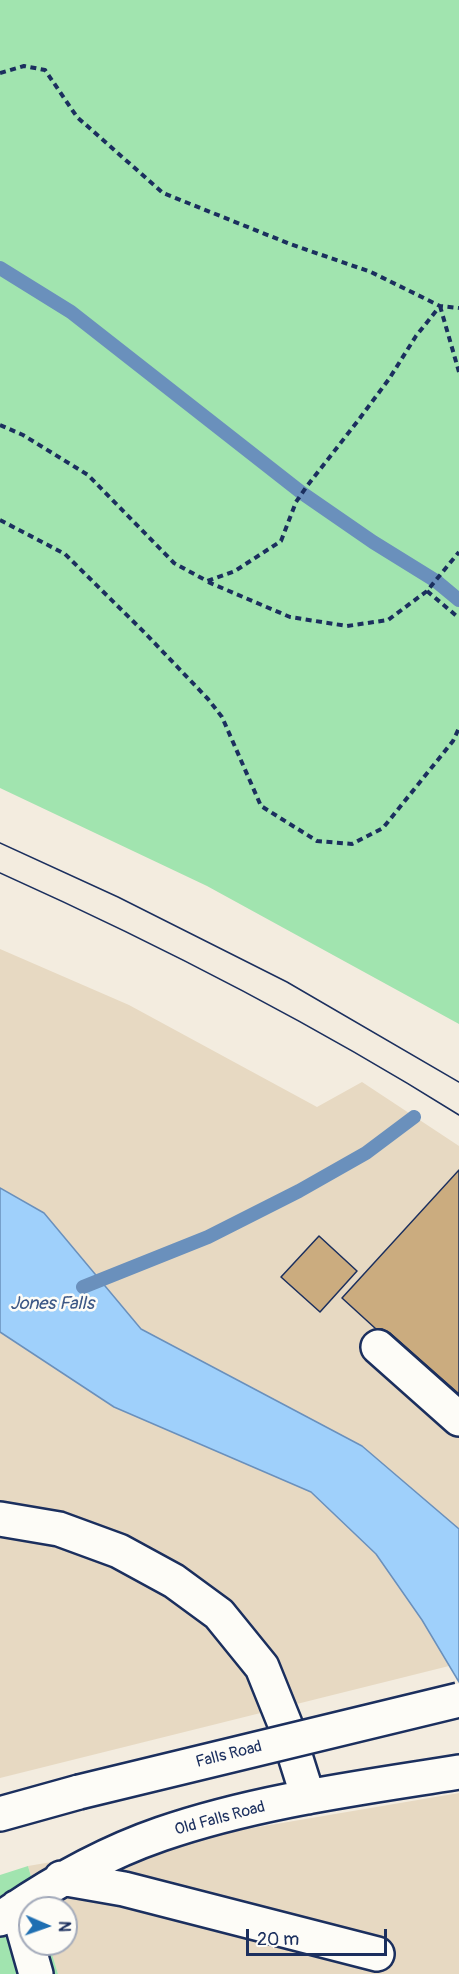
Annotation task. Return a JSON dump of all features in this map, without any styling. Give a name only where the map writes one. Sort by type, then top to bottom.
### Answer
[{"type":"street","points":[[378,1347],[459,1419]]},
{"type":"street","points":[[0,1519],[60,1529],[119,1551],[174,1581],[219,1614],[262,1666],[285,1724],[308,1797]]},
{"type":"street","name":"Falls Road","points":[[0,1814],[79,1792],[459,1700]]},
{"type":"street","name":"Old Falls Road","points":[[8,1913],[61,1878],[160,1834],[308,1797],[459,1772]]},
{"type":"street","points":[[61,1878],[124,1889],[377,1954]]},
{"type":"street","points":[[8,1913],[36,1974]]},
{"type":"path","points":[[0,73],[24,66],[45,70],[77,117],[163,193],[290,244],[371,272],[440,306],[459,308]]},
{"type":"path","points":[[440,306],[459,372]]},
{"type":"path","points":[[207,581],[235,571],[281,541],[296,502],[390,379],[416,336],[440,306]]},
{"type":"path","points":[[0,425],[22,435],[88,475],[174,562],[207,581],[290,617],[347,626],[388,621],[427,591],[459,552]]},
{"type":"path","points":[[0,520],[65,554],[145,633],[208,699],[222,717],[261,806],[317,841],[352,844],[383,828],[453,741],[459,728]]},
{"type":"path","points":[[427,591],[459,618]]},
{"type":"shaded area","points":[[0,949],[129,1005],[317,1107],[362,1082],[459,1146],[459,1529],[362,1446],[141,1329],[44,1213],[0,1188]]},
{"type":"shaded area","points":[[0,1332],[114,1407],[311,1492],[376,1554],[422,1620],[449,1666],[0,1778]]},
{"type":"shaded area","points":[[459,1793],[459,1974],[58,1974],[53,1956],[78,1956],[78,1896],[37,1896],[28,1866]]},
{"type":"green space","points":[[0,0],[459,0],[459,1024],[207,886],[0,788]]},
{"type":"green space","points":[[28,1866],[37,1896],[18,1896],[18,1956],[53,1956],[58,1974],[0,1974],[0,1875]]},
{"type":"water","name":"Jones Falls","points":[[0,1188],[44,1213],[141,1329],[362,1446],[459,1529],[459,1682],[422,1620],[376,1554],[311,1492],[114,1407],[0,1332]]},
{"type":"building","points":[[459,1170],[459,1394],[390,1333],[376,1329],[342,1298]]},
{"type":"building","points":[[319,1236],[357,1271],[320,1312],[281,1277]]},
{"type":"waterway","points":[[0,268],[71,312],[302,493],[373,542],[436,581],[459,600]]},
{"type":"waterway","points":[[83,1287],[208,1237],[299,1191],[366,1153],[414,1117]]},
{"type":"tram line","points":[[0,843],[118,897],[287,982],[459,1082]]},
{"type":"tram line","points":[[0,873],[234,986],[347,1048],[459,1115]]}]
